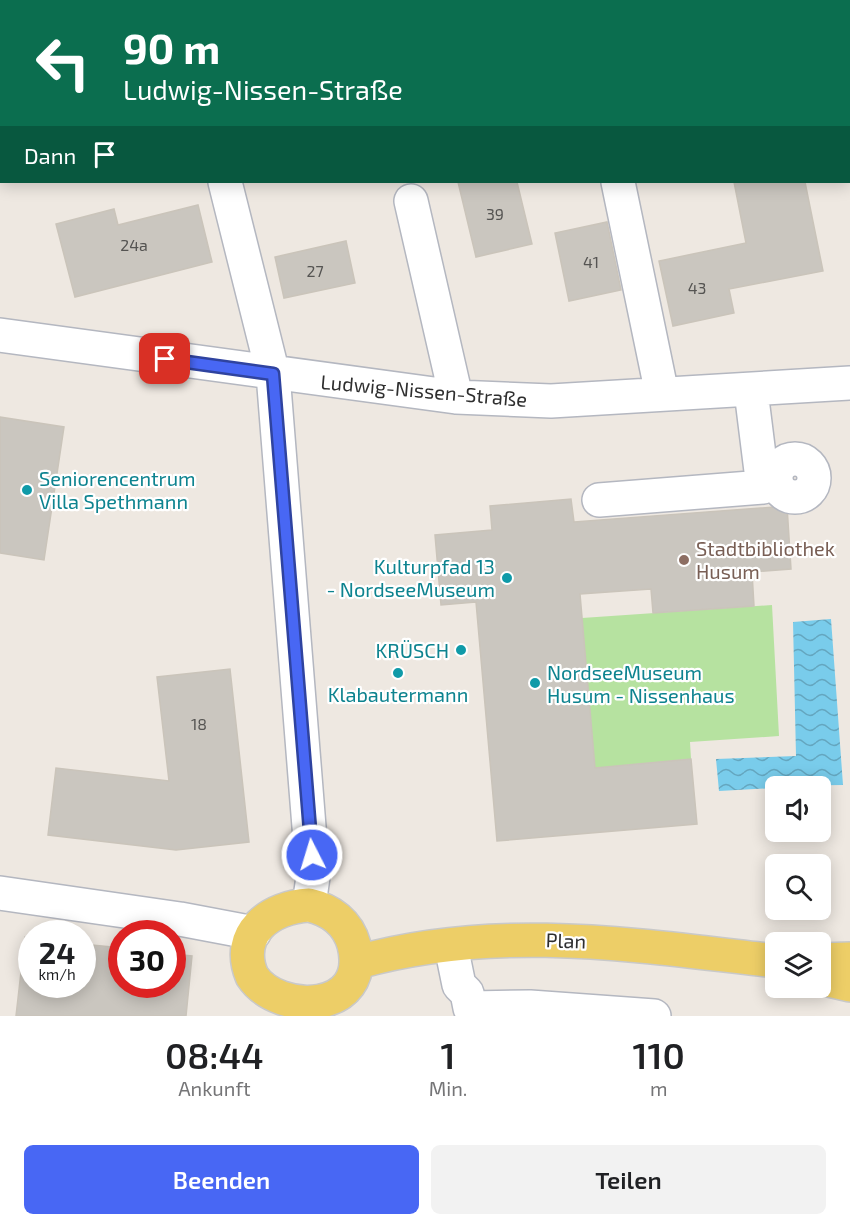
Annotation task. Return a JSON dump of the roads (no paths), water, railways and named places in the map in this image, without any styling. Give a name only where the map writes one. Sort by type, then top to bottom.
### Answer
[{"type":"main road","points":[[309,904],[337,916],[351,933],[358,962],[354,982],[341,998],[325,1009],[306,1014],[286,1014],[272,1005],[258,991],[248,966],[248,951],[254,933],[262,922],[277,910],[309,904]]},
{"type":"main road","name":"Plan","points":[[358,962],[402,950],[522,939],[618,942],[765,960]]},
{"type":"main road","points":[[831,960],[850,959]]},
{"type":"main road","points":[[831,981],[850,985]]},
{"type":"street","points":[[225,183],[273,374],[313,877],[309,904]]},
{"type":"street","points":[[618,183],[662,394]]},
{"type":"street","points":[[411,201],[456,397]]},
{"type":"street","name":"Ludwig-Nissen-Straße","points":[[0,335],[273,374],[456,397],[551,401],[751,391],[850,383]]},
{"type":"street","points":[[599,500],[769,484],[751,391]]},
{"type":"street","points":[[0,893],[137,912],[254,933]]},
{"type":"street","points":[[451,946],[459,985],[472,1008],[552,1008],[654,1016]]},
{"type":"water","points":[[831,619],[843,785],[831,785],[831,776],[765,776],[765,789],[719,791],[716,759],[796,756],[793,622]]},
{"type":"place","name":"Seniorencentrum Villa Spethmann","points":[[27,490]]},
{"type":"place","name":"Stadtbibliothek Husum","points":[[684,560]]},
{"type":"place","name":"Kulturpfad 13 - NordseeMuseum","points":[[507,578]]},
{"type":"place","name":"KRÜSCH","points":[[461,650]]},
{"type":"place","name":"Klabautermann","points":[[398,673]]},
{"type":"place","name":"NordseeMuseum Husum - Nissenhaus","points":[[535,683]]}]
